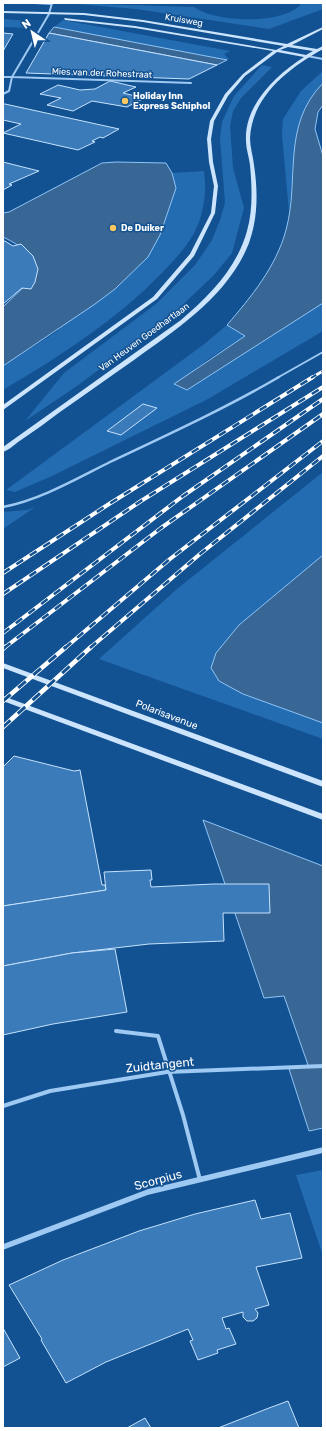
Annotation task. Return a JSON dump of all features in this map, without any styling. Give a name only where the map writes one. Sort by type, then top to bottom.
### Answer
[{"type":"main road","name":"Kruisweg","points":[[3,12],[84,14],[142,21],[316,50]]},
{"type":"main road","name":"Kruisweg","points":[[49,14],[65,19],[135,27],[307,56]]},
{"type":"main road","points":[[3,408],[155,298],[192,255],[213,213],[216,186],[211,162],[209,139],[212,121],[226,94],[244,75],[276,51],[323,28]]},
{"type":"main road","name":"Van Heuven Goedhartlaan","points":[[3,450],[192,315],[232,270],[248,240],[255,212],[256,200],[248,138],[254,111],[264,93],[286,70],[323,47]]},
{"type":"main road","name":"Polarisavenue","points":[[3,665],[323,784]]},
{"type":"main road","points":[[3,698],[323,817]]},
{"type":"street","points":[[3,94],[9,91],[12,77],[37,32],[49,14],[52,3],[35,3]]},
{"type":"street","points":[[316,50],[323,52]]},
{"type":"street","points":[[307,56],[323,58]]},
{"type":"street","name":"Mies van der Rohestraat","points":[[3,77],[191,83]]},
{"type":"street","name":"Scorpius","points":[[3,1247],[142,1194],[323,1150]]},
{"type":"lane","points":[[3,508],[19,504],[52,490],[240,400],[323,352]]},
{"type":"lane","points":[[116,1031],[158,1036],[183,1115],[200,1180]]},
{"type":"lane","name":"Zuidtangent","points":[[3,1106],[50,1091],[167,1072],[323,1066]]},
{"type":"shaded area","points":[[65,3],[194,7],[217,16],[233,19],[266,18],[281,15],[294,10],[302,3],[323,3],[323,9],[269,29],[136,9]]},
{"type":"shaded area","points":[[3,19],[30,21],[29,28],[3,27]]},
{"type":"shaded area","points":[[63,20],[230,51],[224,54],[229,59],[227,60],[54,27]]},
{"type":"shaded area","points":[[54,27],[227,60],[217,65],[49,33]]},
{"type":"shaded area","points":[[262,65],[272,67],[241,98],[233,111],[230,126],[233,168],[244,208],[232,253],[214,275],[172,315],[77,386],[25,421],[64,373],[156,304],[195,265],[212,240],[225,203],[220,138],[222,122],[234,96]]},
{"type":"shaded area","points":[[323,71],[323,83],[312,97],[304,112],[299,127],[289,212],[282,135],[283,119],[301,91]]},
{"type":"shaded area","points":[[323,83],[323,105],[318,112],[315,129],[323,156],[323,303],[187,390],[174,384],[245,336],[227,325],[262,281],[282,244],[290,211],[294,154],[301,117],[310,100]]},
{"type":"shaded area","points":[[102,163],[166,163],[172,173],[176,188],[160,235],[148,257],[115,289],[3,366],[3,307],[31,280],[28,258],[25,253],[17,245],[3,237],[3,213],[9,212]]},
{"type":"shaded area","points":[[204,171],[204,203],[197,226],[184,249],[162,273],[125,307],[86,337],[3,390],[3,366],[56,332],[160,235],[176,188],[172,173]]},
{"type":"shaded area","points":[[323,303],[323,331],[208,399],[52,476],[15,492],[6,490],[203,345],[227,325],[245,336],[207,360],[175,385],[187,390]]},
{"type":"shaded area","points":[[323,472],[323,555],[239,625],[243,694],[323,723],[323,739],[99,659],[177,589]]},
{"type":"shaded area","points":[[35,507],[3,529],[3,512],[27,510]]},
{"type":"shaded area","points":[[323,555],[323,723],[243,694],[219,681],[211,668],[216,653],[239,625]]},
{"type":"shaded area","points":[[203,820],[323,866],[323,1128],[309,1131],[289,1069],[308,1065],[284,996],[264,998]]},
{"type":"shaded area","points":[[323,1170],[323,1256],[296,1175]]},
{"type":"building","points":[[3,33],[13,34],[3,51]]},
{"type":"building","points":[[49,33],[217,65],[189,79],[26,73]]},
{"type":"building","points":[[110,81],[136,87],[123,93],[144,98],[127,107],[92,101],[73,111],[47,105],[61,98],[40,94],[58,85],[80,90],[95,89]]},
{"type":"building","points":[[3,104],[119,129],[103,138],[100,137],[92,141],[95,142],[78,150],[3,133],[21,124],[3,120]]},
{"type":"building","points":[[3,162],[39,171],[9,184],[12,185],[3,190]]},
{"type":"building","points":[[3,240],[13,246],[21,244],[33,256],[38,269],[35,282],[31,289],[22,288],[3,304]]},
{"type":"building","points":[[143,404],[157,408],[121,435],[107,431]]},
{"type":"building","points":[[14,756],[74,771],[80,770],[102,885],[105,885],[106,890],[3,906],[3,767]]},
{"type":"building","points":[[151,870],[151,887],[213,884],[269,884],[270,913],[223,913],[224,941],[149,944],[72,953],[3,966],[3,906],[106,890],[104,872]]},
{"type":"building","points":[[115,949],[127,1012],[53,1024],[3,1035],[3,966],[72,953]]},
{"type":"building","points":[[255,1200],[261,1219],[290,1213],[302,1258],[256,1267],[269,1305],[255,1309],[258,1313],[257,1318],[253,1321],[247,1321],[243,1317],[243,1312],[222,1318],[226,1329],[229,1328],[236,1344],[217,1350],[218,1353],[198,1360],[190,1341],[193,1340],[188,1329],[106,1362],[66,1383],[41,1340],[42,1339],[9,1285],[63,1260],[139,1231],[195,1214]]},
{"type":"building","points":[[3,1328],[20,1358],[3,1367]]},
{"type":"building","points":[[288,1401],[299,1428],[218,1428],[269,1408]]},
{"type":"building","points":[[145,1418],[151,1428],[127,1428]]},
{"type":"railway","points":[[311,378],[323,371]]},
{"type":"railway","points":[[3,573],[109,504],[313,377]]},
{"type":"railway","points":[[3,594],[141,501],[323,387]]},
{"type":"railway","points":[[3,633],[183,496],[323,399]]},
{"type":"railway","points":[[4,648],[161,528],[323,414]]},
{"type":"railway","points":[[65,648],[170,559],[323,441]]},
{"type":"railway","points":[[90,648],[200,554],[323,456]]},
{"type":"railway","points":[[3,701],[66,647]]},
{"type":"railway","points":[[3,727],[91,647]]},
{"type":"place","name":"Holiday Inn Express Schiphol","points":[[125,101]]},
{"type":"place","name":"De Duiker","points":[[113,228]]}]
